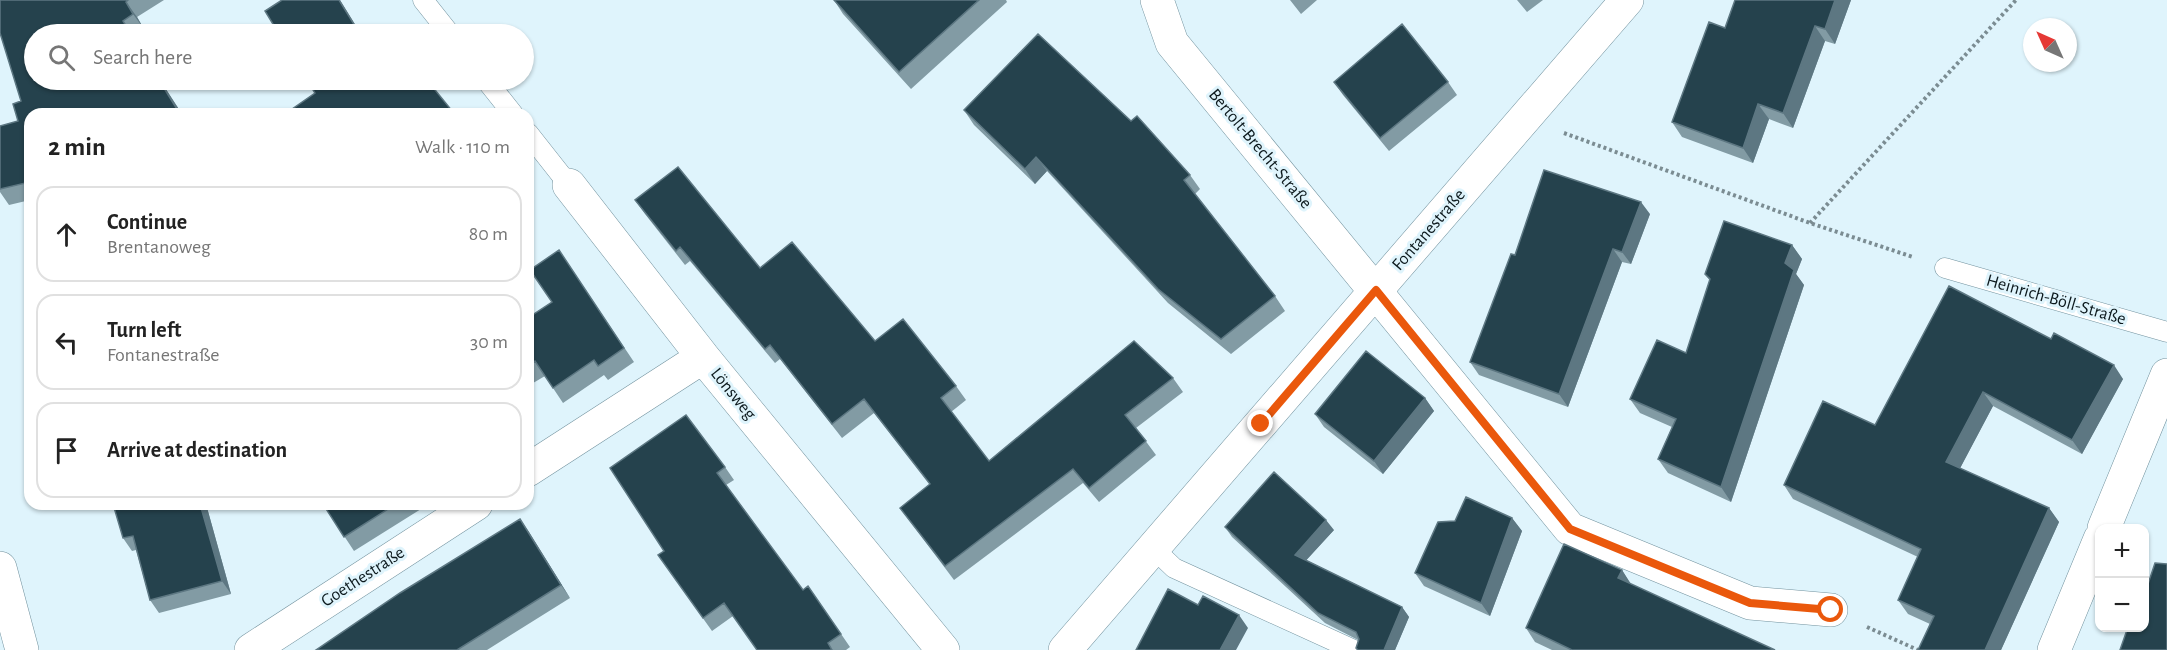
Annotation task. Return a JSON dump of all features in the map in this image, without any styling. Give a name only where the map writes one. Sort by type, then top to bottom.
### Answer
[{"type":"street","name":"Bertolt-Brecht-Straße","points":[[1156,0],[1172,43],[1570,529],[1750,603],[1831,610]]},
{"type":"street","name":"Fontanestraße","points":[[1065,650],[1627,0]]},
{"type":"street","name":"Lönsweg","points":[[569,185],[703,357],[943,650]]},
{"type":"street","points":[[534,466],[703,357]]},
{"type":"street","points":[[2106,524],[2167,375]]},
{"type":"street","name":"Goethestraße","points":[[251,650],[467,510]]},
{"type":"street","points":[[2054,650],[2095,551]]},
{"type":"street","points":[[0,567],[22,650]]},
{"type":"lane","points":[[423,0],[442,24]]},
{"type":"lane","points":[[494,90],[508,108]]},
{"type":"lane","name":"Lönsweg","points":[[534,141],[569,185]]},
{"type":"lane","name":"Heinrich-Böll-Straße","points":[[1945,268],[2167,332]]},
{"type":"lane","points":[[1153,548],[1174,568],[1354,650]]},
{"type":"path","points":[[1810,223],[2016,0]]},
{"type":"path","points":[[1525,119],[1810,223],[1945,268]]},
{"type":"path","points":[[1831,610],[1918,650]]},
{"type":"building","points":[[0,0],[128,0],[126,2],[133,14],[123,21],[125,24],[24,24],[24,90],[165,90],[176,108],[24,108],[24,183],[0,189],[0,126],[18,121],[13,104],[21,101],[0,33]]},
{"type":"building","points":[[282,0],[339,0],[354,24],[273,24],[265,11]]},
{"type":"building","points":[[834,0],[979,0],[899,72]]},
{"type":"building","points":[[1735,0],[1835,0],[1825,29],[1815,26],[1783,113],[1758,104],[1743,148],[1672,122],[1709,22],[1725,28]]},
{"type":"building","points":[[1402,24],[1448,82],[1380,138],[1334,82]]},
{"type":"building","points":[[1038,34],[1131,121],[1137,116],[1190,175],[1184,180],[1275,296],[1221,339],[1158,289],[1036,157],[1025,169],[964,110]]},
{"type":"building","points":[[313,90],[435,90],[450,108],[294,108],[315,93]]},
{"type":"building","points":[[678,167],[760,268],[792,242],[875,341],[903,319],[956,386],[941,398],[989,461],[1134,341],[1173,378],[1125,415],[1146,441],[1089,488],[1073,469],[945,566],[900,508],[930,484],[864,399],[832,424],[770,345],[765,349],[680,247],[676,251],[635,200]]},
{"type":"building","points":[[1544,170],[1641,202],[1622,252],[1613,249],[1559,394],[1470,362],[1511,254],[1515,255]]},
{"type":"building","points":[[1724,221],[1792,245],[1785,263],[1794,270],[1721,487],[1658,459],[1676,419],[1630,399],[1657,340],[1686,353],[1710,279],[1705,274]]},
{"type":"building","points":[[559,250],[624,348],[598,366],[594,360],[553,388],[534,362],[534,314],[552,302],[534,276],[534,267]]},
{"type":"building","points":[[1949,286],[2051,339],[2054,333],[2114,365],[2072,440],[1983,392],[1946,462],[2049,508],[1985,650],[1918,650],[1934,616],[1898,600],[1921,549],[1784,485],[1823,401],[1875,425]]},
{"type":"building","points":[[1366,351],[1425,398],[1374,461],[1315,414]]},
{"type":"building","points":[[686,415],[725,467],[717,473],[803,590],[808,586],[841,634],[828,643],[832,650],[757,650],[724,603],[703,618],[658,555],[664,551],[610,468]]},
{"type":"building","points":[[1274,472],[1326,520],[1295,555],[1402,607],[1384,650],[1358,650],[1356,648],[1359,639],[1356,632],[1318,613],[1225,527]]},
{"type":"building","points":[[1466,497],[1512,518],[1481,603],[1415,573],[1438,522],[1455,521]]},
{"type":"building","points":[[115,510],[202,510],[222,581],[150,600],[133,536],[123,538]]},
{"type":"building","points":[[327,510],[387,510],[344,537]]},
{"type":"building","points":[[520,519],[561,585],[457,650],[316,650],[400,593]]},
{"type":"building","points":[[1564,544],[1622,570],[1618,578],[1775,650],[1572,650],[1526,628]]},
{"type":"building","points":[[2155,563],[2167,564],[2167,650],[2120,650],[2126,632],[2149,632],[2149,581]]},
{"type":"building","points":[[1168,589],[1198,605],[1203,596],[1239,615],[1220,650],[1136,650]]},
{"type":"route","points":[[1261,424],[1376,290],[1570,529],[1750,603],[1831,610]]}]
